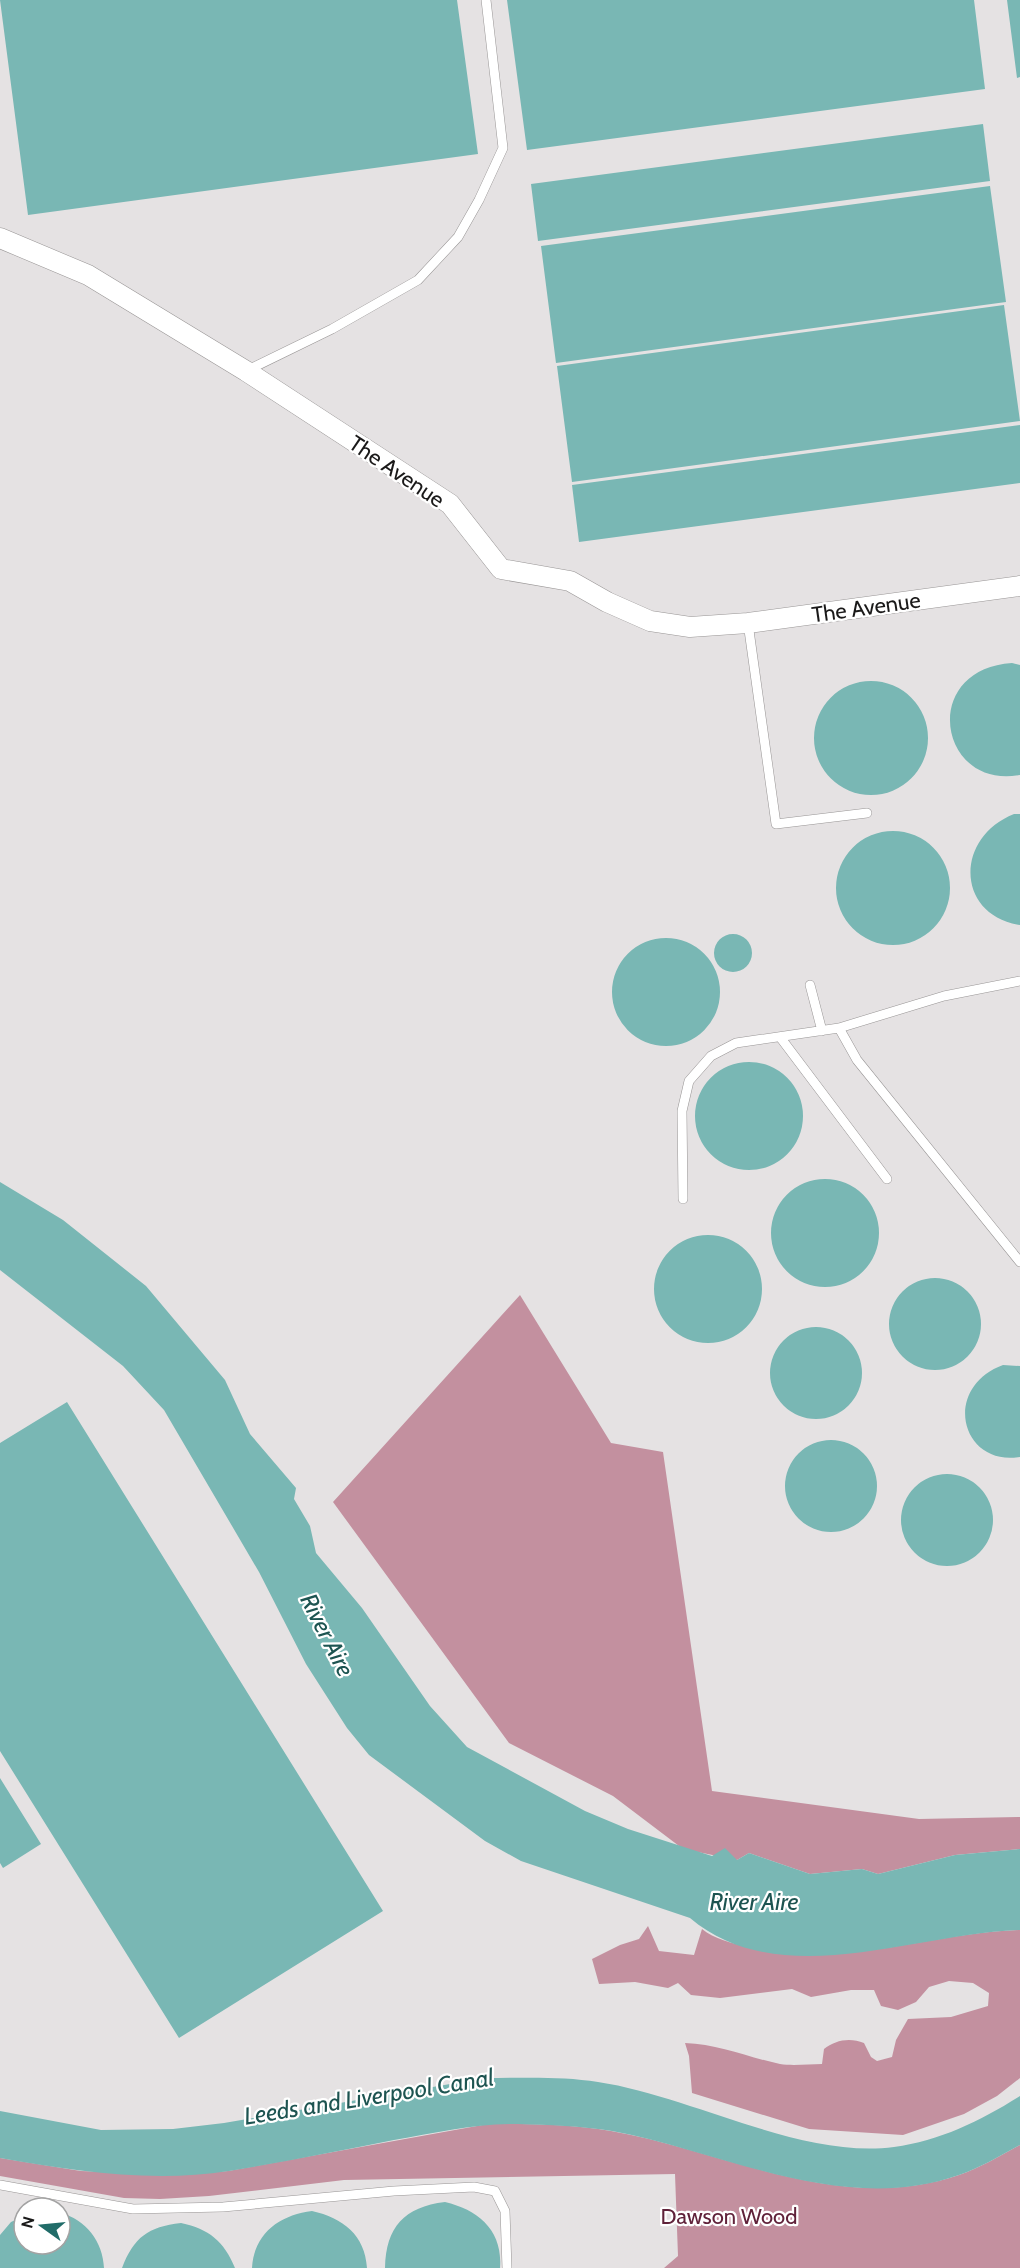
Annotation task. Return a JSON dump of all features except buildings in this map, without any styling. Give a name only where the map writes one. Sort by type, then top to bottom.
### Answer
[{"type":"street","name":"The Avenue","points":[[0,238],[88,275],[246,371],[450,504],[501,569],[570,581],[607,603],[650,621],[690,627],[748,623],[1020,586]]},
{"type":"lane","points":[[246,371],[332,328],[418,280],[458,237],[479,200],[503,148],[486,0]]},
{"type":"lane","points":[[748,623],[776,824],[867,813]]},
{"type":"lane","points":[[683,1199],[682,1111],[689,1081],[711,1056],[736,1043],[839,1028],[944,996],[1020,981]]},
{"type":"lane","points":[[810,985],[822,1031]]},
{"type":"lane","points":[[839,1028],[858,1060],[1020,1262]]},
{"type":"lane","points":[[780,1037],[887,1179]]},
{"type":"lane","points":[[0,2185],[133,2210],[223,2207],[394,2191],[474,2187],[495,2191],[505,2211],[507,2268]]},
{"type":"green space","points":[[520,1295],[611,1443],[663,1452],[712,1791],[919,1819],[1020,1817],[1020,1849],[955,1855],[878,1874],[862,1869],[810,1874],[749,1853],[737,1860],[683,1849],[613,1796],[509,1743],[333,1502]]},
{"type":"green space","points":[[648,1926],[659,1951],[694,1955],[702,1929],[718,1938],[748,1947],[783,1953],[817,1954],[851,1953],[951,1937],[1020,1930],[1020,2078],[997,2096],[964,2114],[903,2135],[809,2129],[692,2093],[689,2056],[685,2043],[721,2048],[780,2064],[796,2065],[822,2064],[824,2049],[833,2043],[853,2040],[864,2043],[871,2057],[877,2061],[892,2057],[896,2040],[908,2019],[951,2017],[988,2006],[989,1993],[973,1983],[949,1981],[929,1987],[916,2002],[898,2010],[881,2006],[874,1990],[851,1990],[811,1997],[792,1989],[720,1998],[691,1995],[678,1983],[668,1988],[635,1982],[599,1984],[592,1959],[620,1945],[639,1939]]},
{"type":"green space","name":"Dawson Wood","points":[[488,2124],[534,2124],[611,2131],[654,2140],[783,2176],[827,2184],[871,2188],[915,2185],[959,2175],[1020,2145],[1020,2268],[664,2268],[678,2256],[675,2174],[344,2180],[209,2196],[160,2199],[124,2198],[0,2176],[0,2158],[81,2171],[178,2175],[228,2171]]},
{"type":"water","points":[[0,0],[457,0],[478,154],[28,215]]},
{"type":"water","points":[[507,0],[974,0],[985,89],[527,150]]},
{"type":"water","points":[[1007,0],[1020,0],[1020,77],[1017,78]]},
{"type":"water","points":[[983,124],[990,181],[538,241],[531,184]]},
{"type":"water","points":[[990,186],[1006,302],[556,363],[541,246]]},
{"type":"water","points":[[1004,305],[1020,421],[572,482],[557,366]]},
{"type":"water","points":[[1020,425],[1020,483],[579,542],[572,485]]},
{"type":"water","points":[[1012,663],[1020,665],[1020,775],[992,775],[971,765],[957,748],[950,727],[952,705],[962,685],[982,670]]},
{"type":"water","points":[[871,681],[893,686],[911,698],[923,716],[928,738],[923,760],[911,778],[893,790],[871,795],[849,790],[831,778],[819,760],[814,738],[819,716],[831,698],[849,686]]},
{"type":"water","points":[[1014,814],[1020,814],[1020,925],[999,918],[984,907],[974,892],[970,875],[973,857],[981,840],[994,825]]},
{"type":"water","points":[[893,831],[915,836],[933,848],[945,866],[950,888],[945,910],[933,928],[915,940],[893,945],[871,940],[853,928],[841,910],[836,888],[841,866],[853,848],[871,836]]},
{"type":"water","points":[[733,934],[747,939],[752,953],[747,967],[733,972],[719,967],[714,953],[719,939]]},
{"type":"water","points":[[666,938],[687,942],[704,954],[716,971],[720,992],[716,1013],[704,1030],[687,1042],[666,1046],[645,1042],[628,1030],[616,1013],[612,992],[616,971],[628,954],[645,942]]},
{"type":"water","points":[[749,1062],[770,1066],[787,1078],[799,1095],[803,1116],[799,1137],[787,1154],[770,1166],[749,1170],[728,1166],[711,1154],[699,1137],[695,1116],[699,1095],[711,1078],[728,1066]]},
{"type":"water","points":[[825,1179],[846,1183],[863,1195],[875,1212],[879,1233],[875,1254],[863,1271],[846,1283],[825,1287],[804,1283],[787,1271],[775,1254],[771,1233],[775,1212],[787,1195],[804,1183]]},
{"type":"water","name":"River Aire","points":[[0,1182],[63,1220],[146,1286],[225,1380],[250,1434],[296,1488],[294,1499],[310,1526],[316,1553],[362,1608],[430,1706],[467,1747],[585,1811],[628,1829],[712,1856],[725,1848],[737,1860],[749,1853],[810,1874],[862,1869],[878,1874],[955,1855],[1020,1849],[1020,1930],[980,1933],[850,1954],[807,1956],[765,1952],[726,1940],[690,1918],[521,1861],[485,1841],[369,1755],[347,1728],[306,1664],[259,1572],[164,1410],[123,1366],[0,1270]]},
{"type":"water","points":[[708,1235],[729,1239],[746,1251],[758,1268],[762,1289],[758,1310],[746,1327],[729,1339],[708,1343],[687,1339],[670,1327],[658,1310],[654,1289],[658,1268],[670,1251],[687,1239]]},
{"type":"water","points":[[926,1278],[944,1278],[961,1285],[974,1298],[981,1315],[981,1333],[974,1350],[961,1363],[944,1370],[926,1370],[909,1363],[896,1350],[889,1333],[889,1315],[896,1298],[909,1285]]},
{"type":"water","points":[[807,1327],[825,1327],[842,1334],[855,1347],[862,1364],[862,1382],[855,1399],[842,1412],[825,1419],[807,1419],[790,1412],[777,1399],[770,1382],[770,1364],[777,1347],[790,1334]]},
{"type":"water","points":[[1003,1365],[1020,1366],[1020,1457],[1000,1457],[984,1450],[972,1438],[966,1423],[966,1407],[971,1390],[984,1376]]},
{"type":"water","points":[[67,1402],[383,1911],[179,2038],[0,1751],[0,1443]]},
{"type":"water","points":[[822,1440],[840,1440],[857,1447],[870,1460],[877,1477],[877,1495],[870,1512],[857,1525],[840,1532],[822,1532],[805,1525],[792,1512],[785,1495],[785,1477],[792,1460],[805,1447]]},
{"type":"water","points":[[938,1474],[956,1474],[973,1481],[986,1494],[993,1511],[993,1529],[986,1546],[973,1559],[956,1566],[938,1566],[921,1559],[908,1546],[901,1529],[901,1511],[908,1494],[921,1481]]},
{"type":"water","points":[[0,1778],[41,1844],[3,1868],[0,1863]]},
{"type":"water","points":[[485,2078],[556,2078],[598,2082],[634,2089],[784,2135],[821,2144],[858,2148],[894,2147],[944,2135],[976,2121],[1020,2096],[1020,2145],[959,2175],[915,2186],[871,2188],[828,2185],[784,2176],[612,2131],[529,2124],[487,2125],[456,2129],[229,2171],[171,2176],[85,2171],[0,2158],[0,2111],[101,2130],[173,2129],[224,2123]]},
{"type":"water","points":[[445,2202],[468,2210],[486,2224],[497,2243],[500,2268],[385,2268],[389,2241],[400,2222],[408,2214],[418,2209]]},
{"type":"water","points":[[312,2211],[342,2223],[357,2237],[362,2246],[367,2268],[252,2268],[258,2245],[271,2228],[289,2217]]},
{"type":"water","points":[[72,2217],[78,2220],[96,2241],[103,2258],[104,2268],[0,2268],[0,2235],[11,2222],[12,2256],[72,2256]]},
{"type":"water","points":[[181,2223],[200,2229],[220,2243],[235,2268],[122,2268],[132,2248],[144,2235],[160,2227]]},
{"type":"water label","name":"Leeds and Liverpool Canal","points":[[369,2097]]}]
